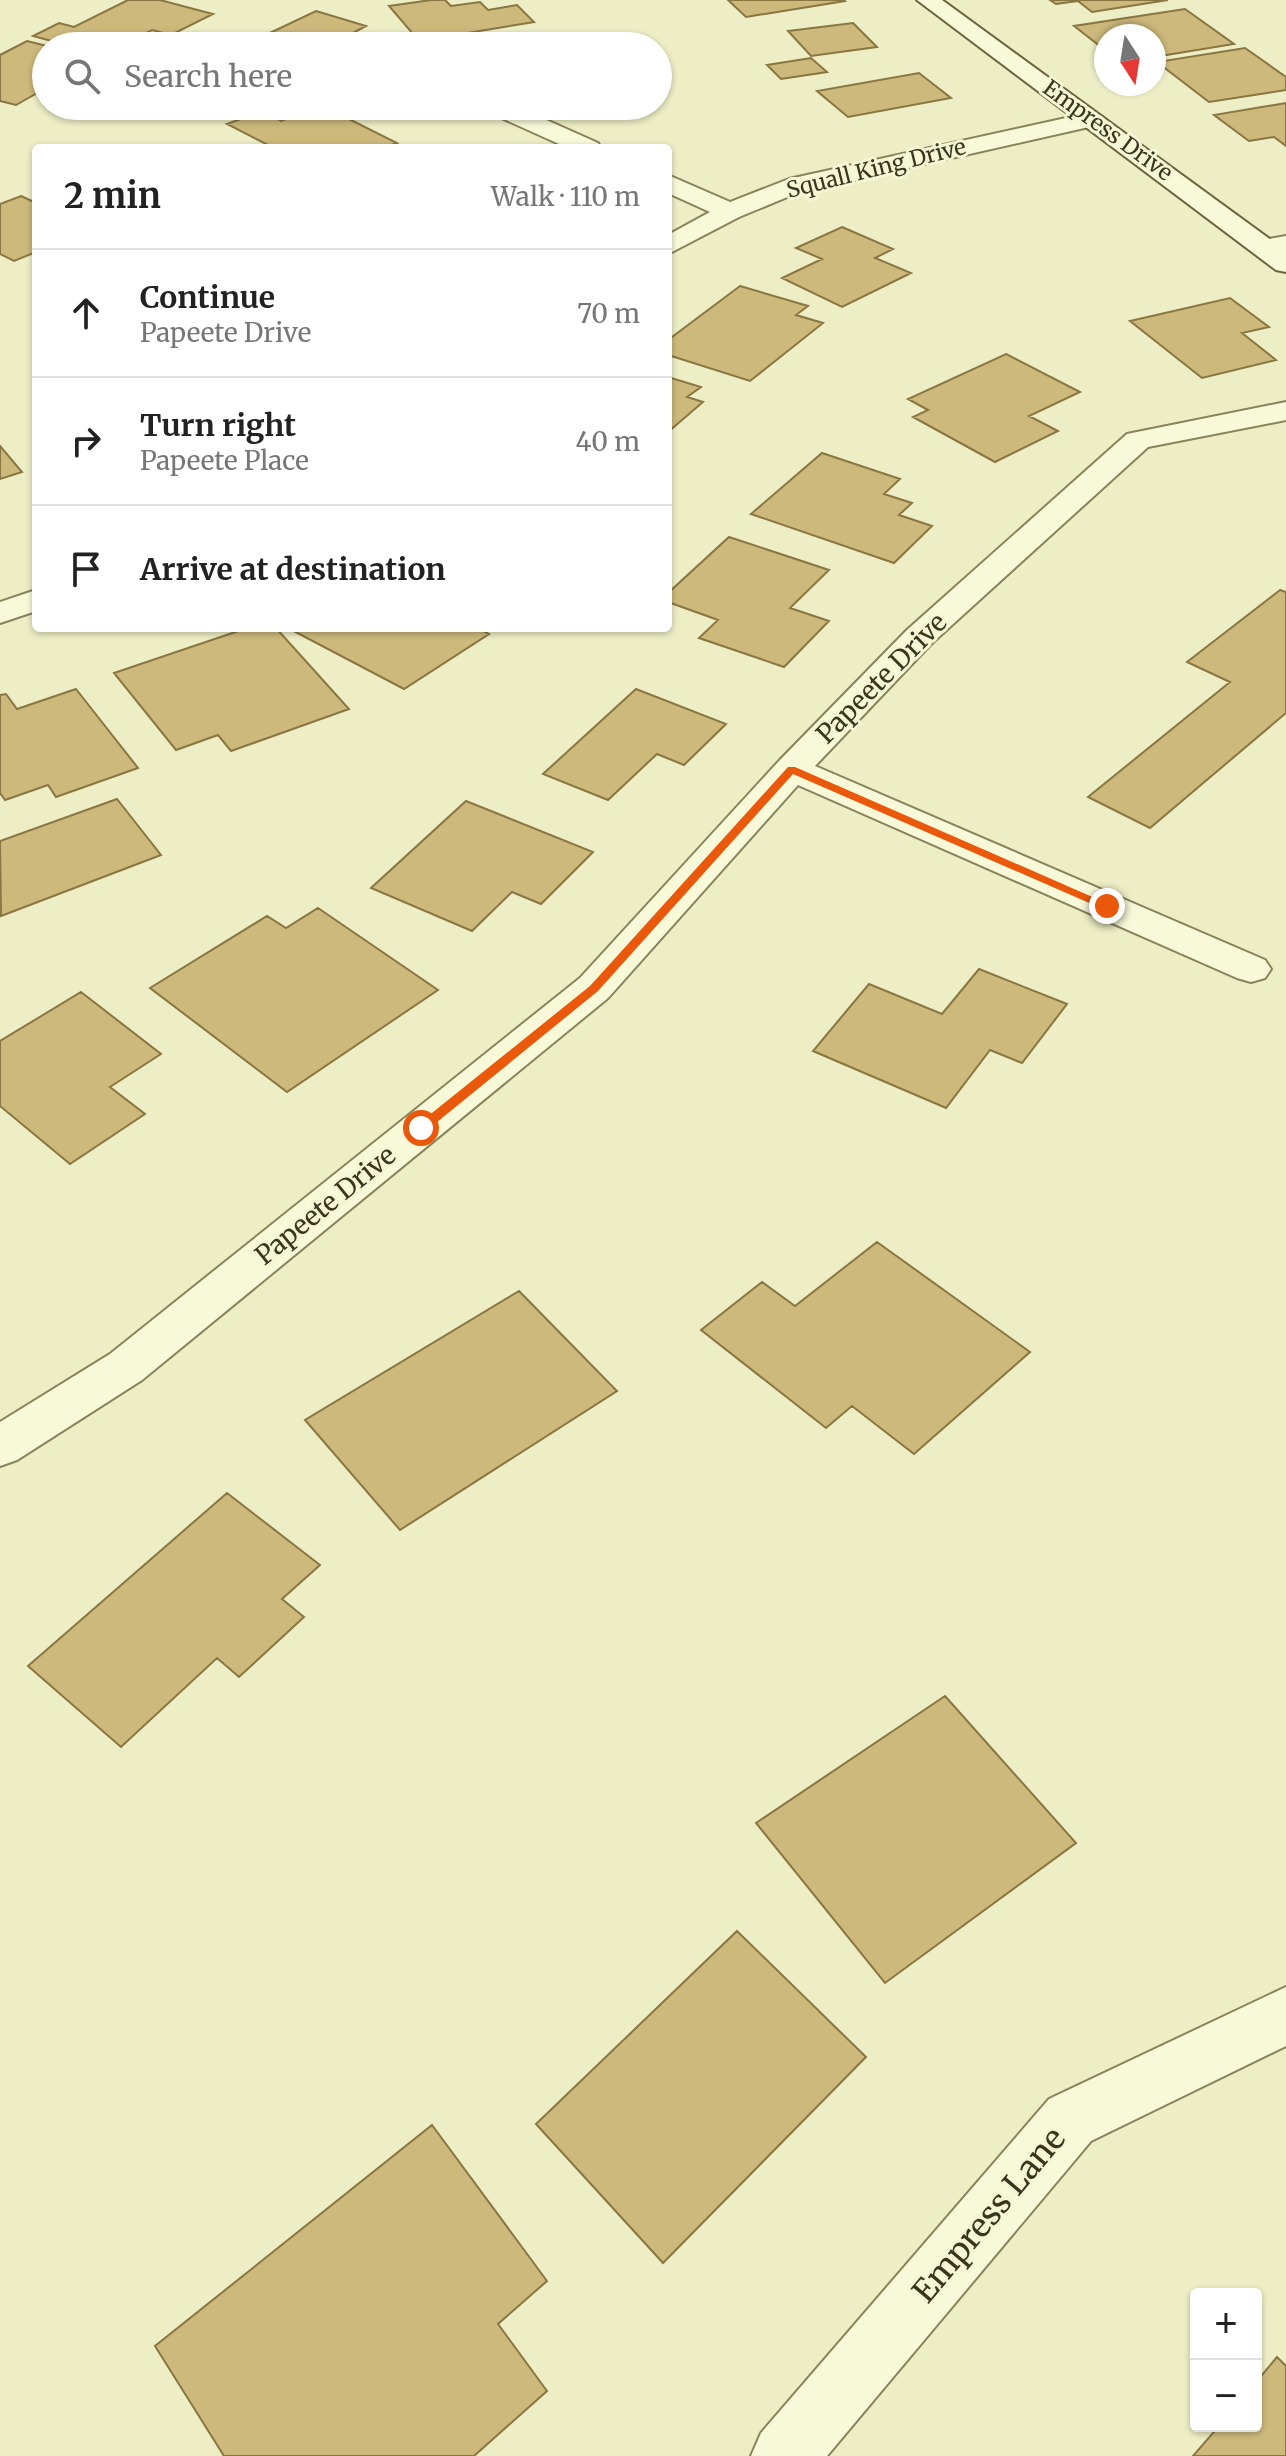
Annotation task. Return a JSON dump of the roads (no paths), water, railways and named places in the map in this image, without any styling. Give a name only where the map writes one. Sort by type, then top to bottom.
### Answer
[{"type":"street","name":"Empress Drive","points":[[928,0],[1280,251]]},
{"type":"street","name":"Squall King Drive","points":[[672,244],[730,211],[803,184],[1093,119]]},
{"type":"street","points":[[526,120],[580,144]]},
{"type":"street","points":[[672,185],[730,211]]},
{"type":"street","name":"Papeete Drive","points":[[0,1446],[126,1367],[594,988],[792,769],[919,637],[1138,440],[1286,411]]},
{"type":"street","points":[[0,613],[32,601]]},
{"type":"street","points":[[792,769],[1251,969]]},
{"type":"street","name":"Empress Lane","points":[[784,2456],[1070,2120],[1286,2016]]}]
